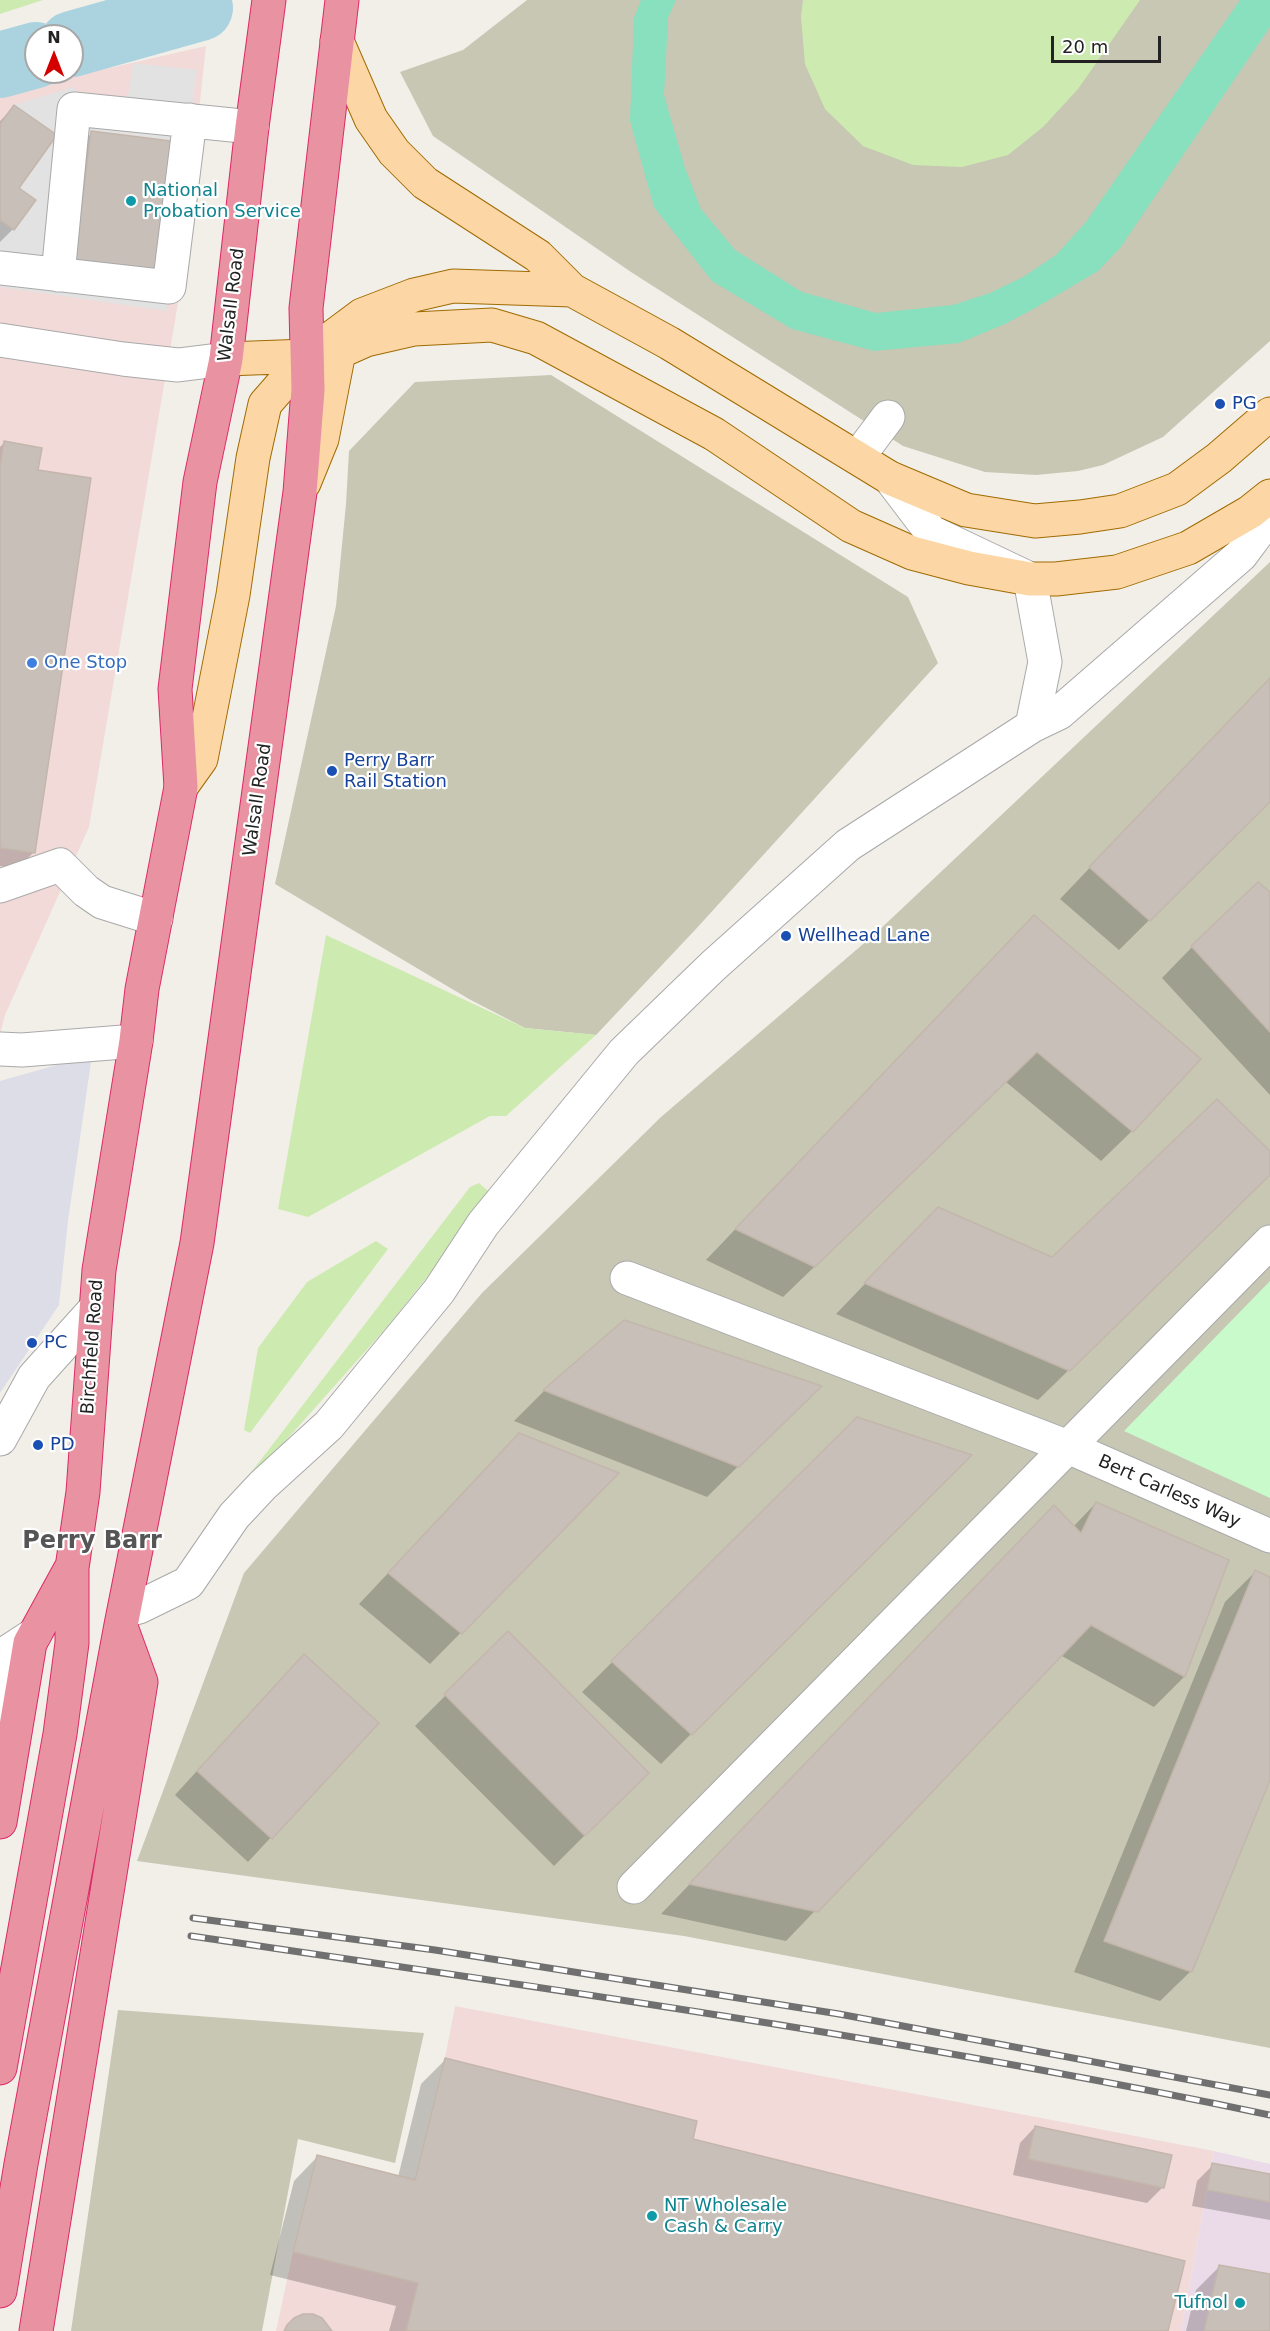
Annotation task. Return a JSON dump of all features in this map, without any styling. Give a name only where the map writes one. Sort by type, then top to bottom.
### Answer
[{"type":"highway","name":"Walsall Road","points":[[99,1270],[136,1041],[141,988],[181,787],[175,689],[200,482],[226,359],[269,0]]},
{"type":"highway","name":"Walsall Road","points":[[0,2290],[23,2152],[123,1618],[197,1243],[300,492],[308,390],[306,308],[342,0]]},
{"type":"highway","name":"Birchfield Road","points":[[72,1568],[83,1492],[99,1270]]},
{"type":"highway","points":[[0,1822],[4,1769],[15,1730],[30,1643],[72,1568]]},
{"type":"highway","points":[[0,2068],[60,1734],[72,1644],[72,1568]]},
{"type":"highway","points":[[36,2331],[141,1682],[123,1618]]},
{"type":"main road","points":[[337,41],[371,119],[394,152],[425,183],[538,256],[572,290],[669,343],[890,478],[966,510],[1035,521],[1120,511],[1177,489],[1219,458],[1270,414]]},
{"type":"main road","points":[[307,356],[362,315],[414,295],[453,286],[572,290]]},
{"type":"main road","points":[[226,359],[307,356],[339,352],[366,340],[414,329],[492,325],[536,338],[714,434],[851,526],[912,553],[969,568],[1030,579],[1117,573],[1188,548],[1250,512],[1270,496]]},
{"type":"main road","points":[[300,492],[322,439],[339,352]]},
{"type":"main road","name":"Walsall Road","points":[[181,787],[201,759],[233,595],[253,458],[265,405],[307,356]]},
{"type":"street","points":[[58,275],[74,109],[252,127]]},
{"type":"street","points":[[0,268],[169,287],[190,120]]},
{"type":"street","points":[[0,340],[178,365],[226,359]]},
{"type":"street","points":[[858,457],[888,417]]},
{"type":"street","points":[[890,478],[931,532],[1030,579],[1045,662],[1032,726]]},
{"type":"street","points":[[123,1618],[139,1607],[188,1583],[234,1516],[263,1485],[329,1425],[439,1291],[483,1224],[624,1052],[713,966],[848,845],[1032,726],[1059,713],[1241,555],[1270,516]]},
{"type":"street","points":[[0,886],[60,865],[86,891],[102,902],[156,919]]},
{"type":"street","points":[[0,1049],[22,1050],[136,1041]]},
{"type":"street","points":[[634,1887],[1270,1242]]},
{"type":"street","name":"Bert Carless Way","points":[[627,1278],[1068,1447],[1270,1536]]},
{"type":"street","points":[[0,1439],[34,1377],[96,1308]]},
{"type":"street","points":[[0,1657],[35,1634]]},
{"type":"street","points":[[0,1678],[15,1730]]},
{"type":"shaded area","points":[[527,0],[1270,0],[1270,341],[1163,437],[1103,465],[1078,471],[1036,475],[985,472],[903,446],[631,272],[433,136],[400,72],[463,50]]},
{"type":"shaded area","points":[[206,46],[178,303],[89,827],[5,1015],[0,1034],[0,93],[39,84],[84,84],[84,74]]},
{"type":"shaded area","points":[[133,63],[197,70],[187,143],[91,131],[170,272],[167,311],[0,287],[0,220],[14,230],[36,200],[19,188],[57,135],[14,105],[74,87],[81,97],[127,103]]},
{"type":"shaded area","points":[[551,375],[908,597],[938,663],[695,930],[596,1035],[525,1028],[469,999],[275,884],[336,606],[349,451],[415,382]]},
{"type":"shaded area","points":[[1270,562],[1270,2048],[684,1936],[137,1861],[244,1573],[482,1293],[661,1117],[876,933]]},
{"type":"shaded area","points":[[92,1055],[68,1221],[59,1305],[0,1393],[0,1081]]},
{"type":"shaded area","name":"NT Wholesale Cash & Carry","points":[[455,2006],[1214,2151],[1181,2331],[276,2331],[317,2155],[415,2179],[445,2058]]},
{"type":"shaded area","points":[[118,2010],[424,2033],[395,2163],[298,2139],[262,2331],[71,2331]]},
{"type":"shaded area","points":[[1214,2151],[1270,2164],[1270,2331],[1181,2331]]},
{"type":"green space","points":[[0,0],[43,0],[0,14]]},
{"type":"green space","points":[[641,0],[676,0],[668,18],[664,95],[685,168],[701,209],[735,250],[802,292],[876,313],[953,305],[990,293],[1023,277],[1056,255],[1086,222],[1240,0],[1270,0],[1270,27],[1120,248],[1098,271],[1005,324],[959,343],[874,351],[792,329],[712,281],[654,207],[630,121],[634,18]]},
{"type":"green space","points":[[803,0],[1140,0],[1078,89],[1043,127],[1008,155],[962,167],[913,165],[863,146],[825,109],[805,64],[801,17]]},
{"type":"green space","points":[[326,935],[525,1028],[596,1035],[506,1116],[490,1116],[308,1217],[278,1209]]},
{"type":"green space","points":[[479,1183],[493,1195],[387,1327],[281,1446],[238,1499],[233,1496],[470,1187]]},
{"type":"green space","points":[[376,1241],[388,1249],[250,1433],[244,1430],[258,1348],[307,1282]]},
{"type":"green space","points":[[1270,1281],[1270,1498],[1124,1431]]},
{"type":"building","points":[[14,105],[57,135],[19,188],[36,200],[14,230],[0,220],[0,124]]},
{"type":"building","name":"National Probation Service","points":[[91,131],[187,143],[170,272],[75,260]]},
{"type":"building","name":"One Stop","points":[[4,441],[42,448],[38,470],[91,478],[35,853],[0,848],[0,465]]},
{"type":"building","points":[[1270,678],[1270,802],[1150,921],[1089,867]]},
{"type":"building","points":[[1258,882],[1270,892],[1270,1032],[1191,946]]},
{"type":"building","points":[[1034,915],[1201,1059],[1133,1132],[1037,1052],[815,1267],[735,1229]]},
{"type":"building","points":[[1217,1099],[1270,1151],[1270,1175],[1070,1371],[864,1283],[938,1207],[1052,1257]]},
{"type":"building","points":[[624,1320],[822,1386],[739,1467],[543,1390]]},
{"type":"building","points":[[857,1417],[972,1455],[692,1735],[611,1661]]},
{"type":"building","points":[[519,1433],[619,1473],[462,1634],[388,1573]]},
{"type":"building","points":[[1096,1502],[1229,1560],[1185,1677],[1091,1625],[818,1912],[689,1884],[1054,1505],[1081,1533]]},
{"type":"building","points":[[1255,1570],[1270,1577],[1270,1780],[1192,1972],[1104,1941]]},
{"type":"building","points":[[508,1631],[649,1773],[585,1836],[444,1694]]},
{"type":"building","points":[[304,1654],[379,1723],[272,1839],[197,1771]]},
{"type":"building","name":"NT Wholesale Cash & Carry","points":[[445,2058],[697,2121],[693,2139],[1185,2261],[1168,2331],[406,2331],[418,2283],[293,2252],[317,2155],[415,2180]]},
{"type":"building","points":[[1035,2126],[1172,2155],[1164,2188],[1028,2159]]},
{"type":"building","points":[[1212,2163],[1270,2174],[1270,2202],[1207,2190]]},
{"type":"building","name":"Tufnol","points":[[1219,2265],[1270,2274],[1270,2331],[1204,2331]]},
{"type":"building","points":[[303,2314],[313,2314],[322,2318],[332,2331],[284,2331],[294,2318]]},
{"type":"waterway","points":[[84,41],[200,8]]},
{"type":"waterway","points":[[0,65],[24,58]]},
{"type":"railway","points":[[193,1918],[435,1950],[839,2014],[1270,2095]]},
{"type":"railway","points":[[191,1936],[597,1996],[867,2039],[1270,2115]]},
{"type":"place","name":"National Probation Service","points":[[131,201]]},
{"type":"place","name":"PG","points":[[1220,404]]},
{"type":"place","name":"One Stop","points":[[32,663]]},
{"type":"place","name":"Perry Barr Rail Station","points":[[332,771]]},
{"type":"place","name":"Wellhead Lane","points":[[786,936]]},
{"type":"place","name":"PC","points":[[32,1343]]},
{"type":"place","name":"PD","points":[[38,1445]]},
{"type":"place","name":"NT Wholesale Cash & Carry","points":[[652,2216]]},
{"type":"place","name":"Tufnol","points":[[1240,2303]]},
{"type":"district","name":"Perry Barr","points":[[92,1542]]}]
